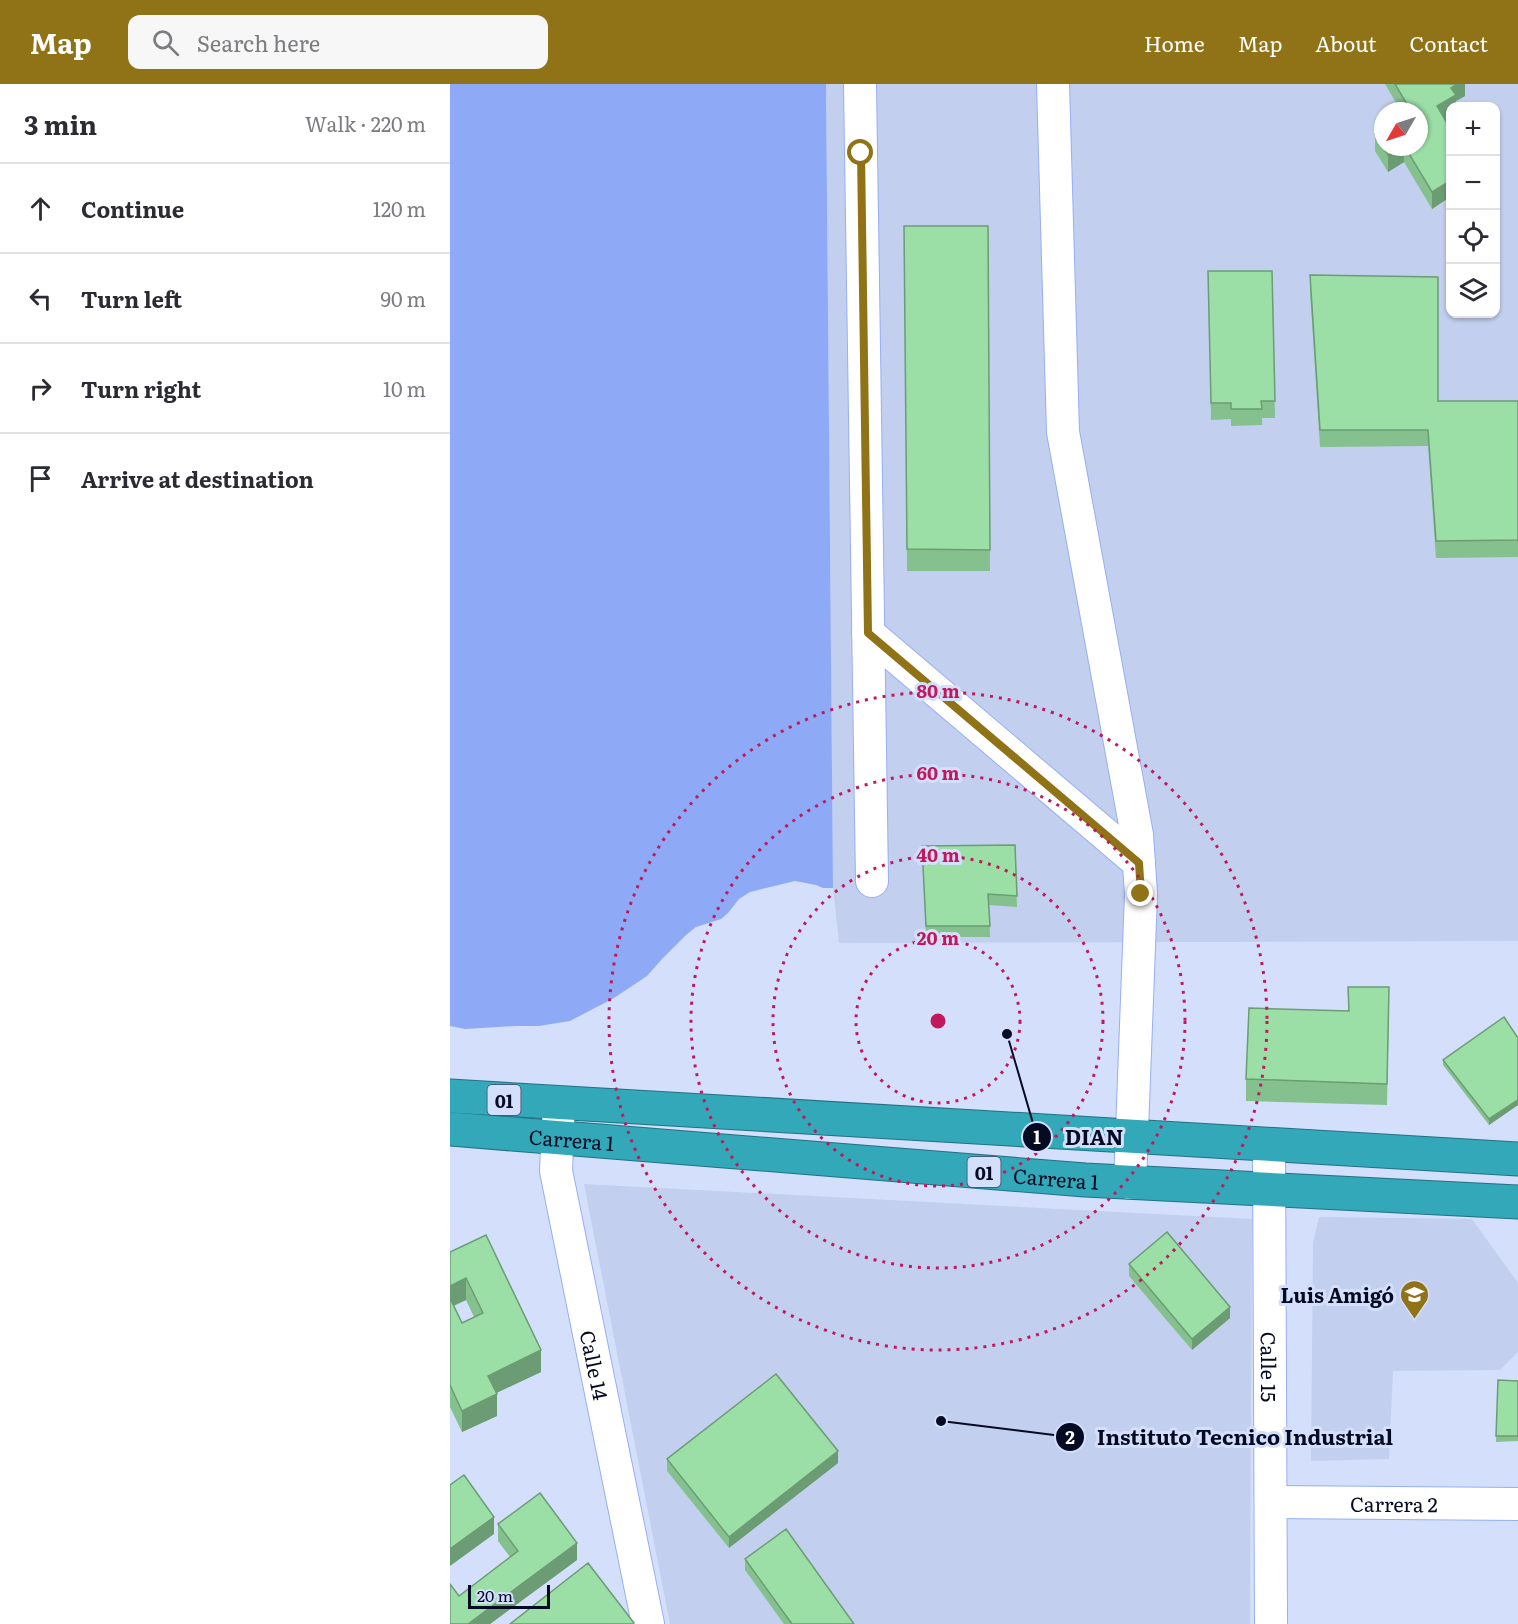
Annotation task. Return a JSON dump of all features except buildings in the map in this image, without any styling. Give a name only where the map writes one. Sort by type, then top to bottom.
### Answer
[{"type":"highway","name":"Carrera 1","points":[[450,1096],[1518,1159]]},
{"type":"highway","name":"Carrera 1","points":[[450,1129],[1085,1180],[1518,1202]]},
{"type":"street","points":[[860,84],[872,881]]},
{"type":"street","points":[[1053,84],[1062,432],[1137,835],[1139,863],[1141,894],[1130,1183]]},
{"type":"street","points":[[868,633],[1139,863]]},
{"type":"street","name":"Calle 14","points":[[559,1103],[556,1171],[648,1624]]},
{"type":"street","name":"Calle 15","points":[[1269,1145],[1271,1624]]},
{"type":"street","name":"Carrera 2","points":[[1271,1502],[1518,1504]]},
{"type":"shaded area","points":[[826,84],[1518,84],[1518,941],[839,943],[833,888]]},
{"type":"shaded area","points":[[584,1184],[1252,1219],[1250,1624],[670,1624]]},
{"type":"shaded area","name":"Luis Amigó","points":[[1319,1217],[1472,1219],[1518,1283],[1518,1352],[1500,1370],[1393,1371],[1389,1459],[1311,1461],[1313,1243]]},
{"type":"water","points":[[450,84],[826,84],[833,888],[823,888],[795,881],[750,892],[739,899],[721,919],[696,927],[647,976],[614,998],[570,1021],[539,1026],[465,1029],[450,1026]]},
{"type":"place","name":"DIAN","points":[[1007,1034]]},
{"type":"place","name":"Luis Amigó","points":[[1415,1320]]},
{"type":"place","name":"Instituto Tecnico Industrial","points":[[941,1421]]},
{"type":"route","points":[[861,153],[868,633],[1139,863],[1141,894]]}]
